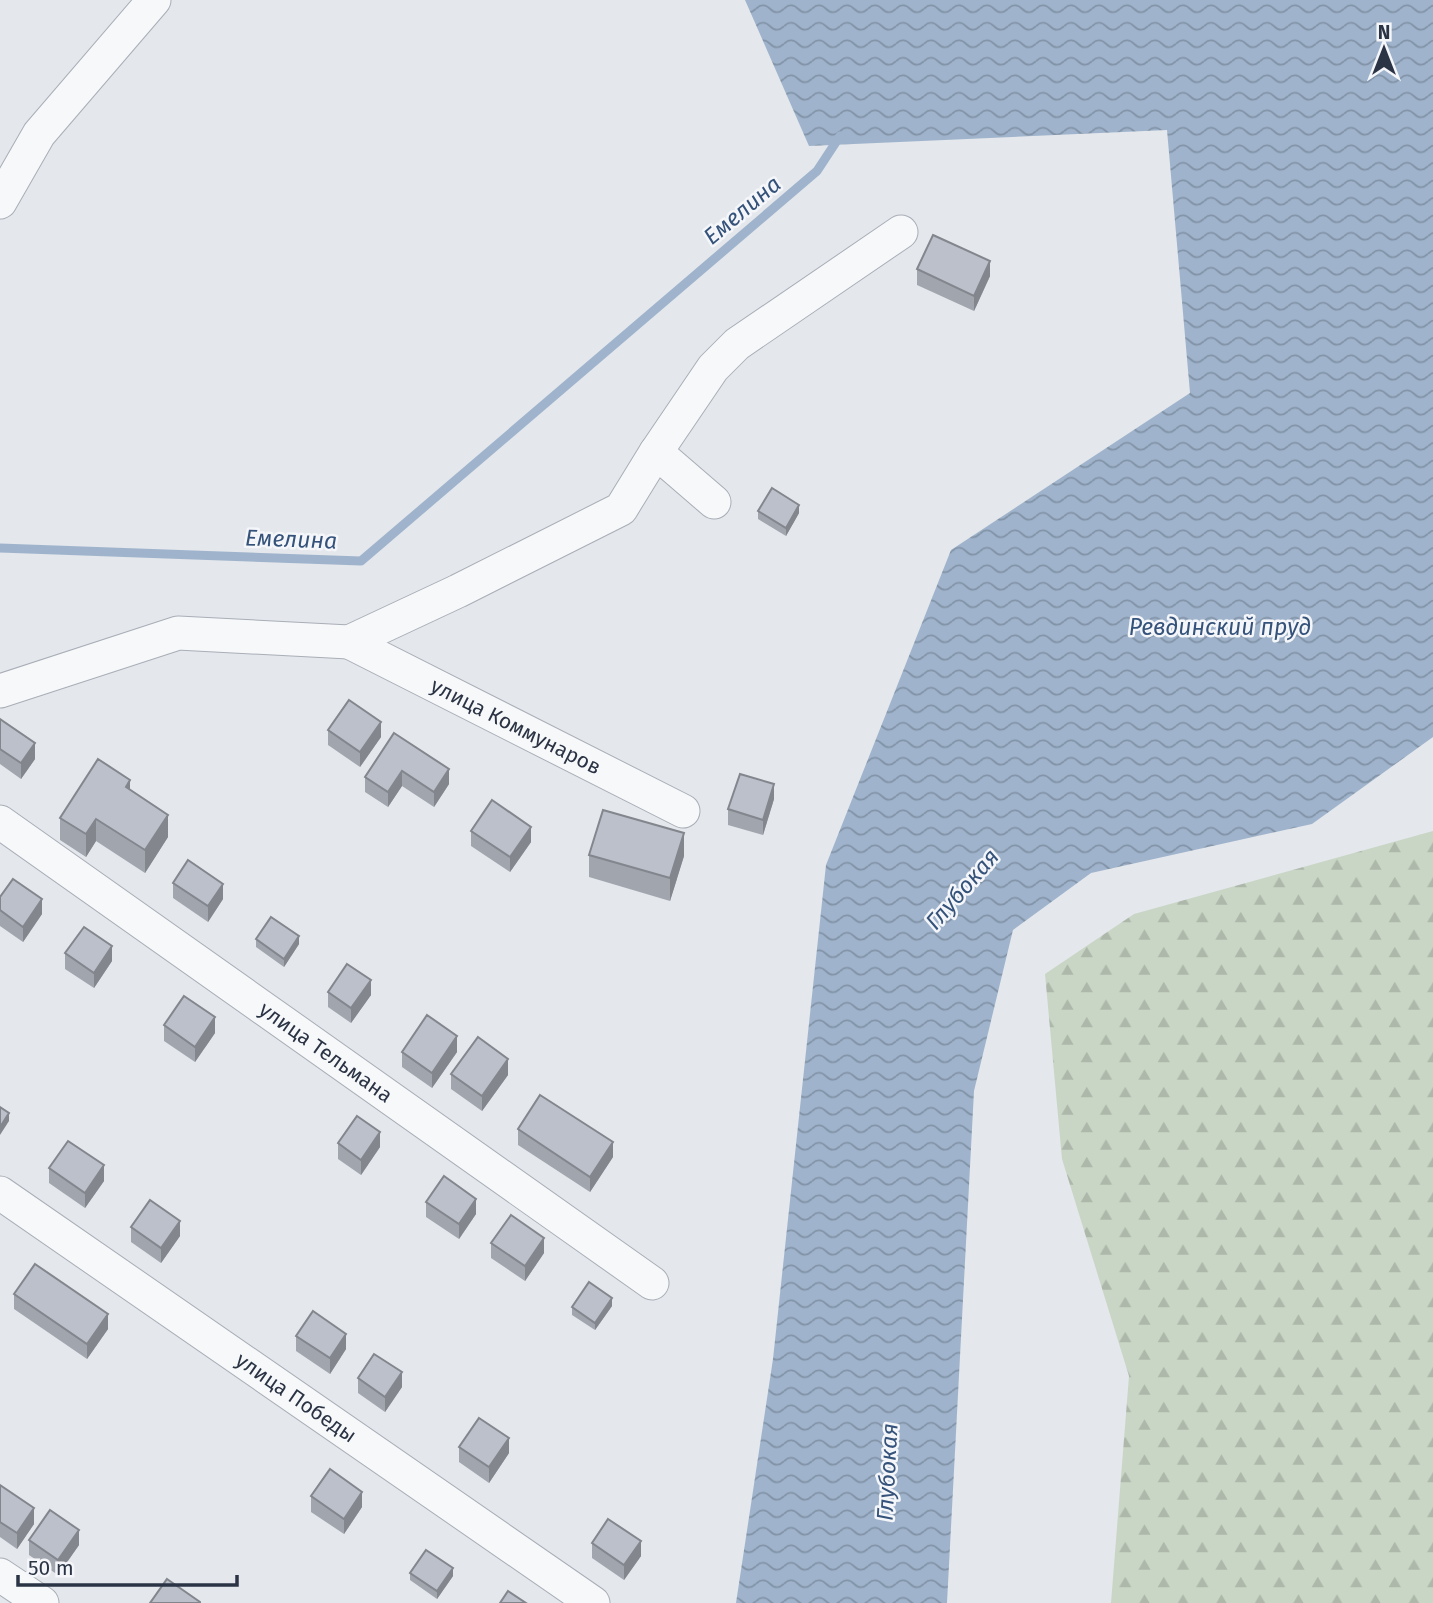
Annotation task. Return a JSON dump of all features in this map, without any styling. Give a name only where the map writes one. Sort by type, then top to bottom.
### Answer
[{"type":"street","points":[[0,202],[38,134],[154,0]]},
{"type":"street","points":[[0,691],[178,633],[349,642],[621,509],[713,368],[737,344],[901,232]]},
{"type":"street","points":[[656,452],[714,502]]},
{"type":"street","name":"улица Коммунаров","points":[[349,642],[683,811]]},
{"type":"street","name":"улица Тельмана","points":[[0,822],[652,1283]]},
{"type":"street","name":"улица Победы","points":[[0,1193],[593,1603]]},
{"type":"street","points":[[0,1575],[42,1603]]},
{"type":"green space","points":[[1433,831],[1433,1603],[1111,1603],[1129,1376],[1062,1159],[1045,974],[1134,914]]},
{"type":"water","name":"Ревдинский пруд","points":[[745,0],[1433,0],[1433,737],[1312,824],[1091,873],[1013,930],[974,1091],[947,1603],[736,1603],[773,1359],[826,865],[951,550],[1190,393],[1167,130],[809,146]]},
{"type":"building","points":[[933,235],[990,261],[974,296],[917,269]]},
{"type":"building","points":[[772,488],[799,505],[786,528],[758,511]]},
{"type":"building","points":[[349,700],[381,722],[360,752],[328,730]]},
{"type":"building","points":[[0,719],[35,743],[21,763],[0,749]]},
{"type":"building","points":[[394,733],[449,769],[434,792],[402,771],[388,792],[365,777]]},
{"type":"building","points":[[98,759],[130,780],[126,787],[168,815],[145,850],[96,819],[86,834],[60,818]]},
{"type":"building","points":[[740,774],[774,784],[763,820],[728,809]]},
{"type":"building","points":[[492,800],[531,827],[510,857],[471,831]]},
{"type":"building","points":[[603,810],[684,833],[670,878],[589,855]]},
{"type":"building","points":[[188,860],[223,884],[208,906],[173,883]]},
{"type":"building","points":[[13,879],[42,899],[23,927],[0,910],[0,897]]},
{"type":"building","points":[[271,917],[299,936],[284,959],[256,939]]},
{"type":"building","points":[[84,927],[112,946],[94,973],[65,953]]},
{"type":"building","points":[[347,964],[371,980],[351,1008],[328,992]]},
{"type":"building","points":[[184,996],[215,1017],[195,1047],[164,1025]]},
{"type":"building","points":[[427,1015],[457,1036],[432,1073],[402,1052]]},
{"type":"building","points":[[478,1037],[508,1059],[482,1096],[451,1074]]},
{"type":"building","points":[[540,1095],[613,1142],[590,1177],[518,1129]]},
{"type":"building","points":[[0,1107],[9,1113],[0,1127]]},
{"type":"building","points":[[357,1116],[380,1132],[361,1160],[338,1143]]},
{"type":"building","points":[[68,1141],[104,1165],[85,1193],[49,1168]]},
{"type":"building","points":[[444,1176],[476,1199],[459,1224],[426,1202]]},
{"type":"building","points":[[150,1200],[180,1221],[161,1248],[131,1227]]},
{"type":"building","points":[[511,1215],[544,1238],[525,1266],[491,1243]]},
{"type":"building","points":[[35,1264],[108,1314],[87,1344],[14,1294]]},
{"type":"building","points":[[589,1282],[612,1298],[595,1323],[572,1307]]},
{"type":"building","points":[[313,1311],[346,1334],[330,1358],[296,1336]]},
{"type":"building","points":[[374,1354],[402,1372],[385,1397],[358,1378]]},
{"type":"building","points":[[479,1418],[509,1438],[489,1467],[459,1447]]},
{"type":"building","points":[[330,1469],[362,1492],[344,1519],[311,1496]]},
{"type":"building","points":[[0,1485],[34,1508],[17,1533],[0,1522]]},
{"type":"building","points":[[50,1510],[79,1530],[58,1560],[29,1540]]},
{"type":"building","points":[[608,1519],[641,1541],[624,1565],[592,1543]]},
{"type":"building","points":[[426,1550],[453,1568],[437,1591],[410,1573]]},
{"type":"building","points":[[167,1579],[200,1602],[200,1603],[150,1603]]},
{"type":"building","points":[[508,1591],[526,1603],[500,1603]]},
{"type":"waterway","name":"Емелина","points":[[0,548],[361,561],[817,171],[840,136]]},
{"type":"water label","name":"Глубокая","points":[[962,889]]},
{"type":"water label","name":"Глубокая","points":[[887,1472]]}]
